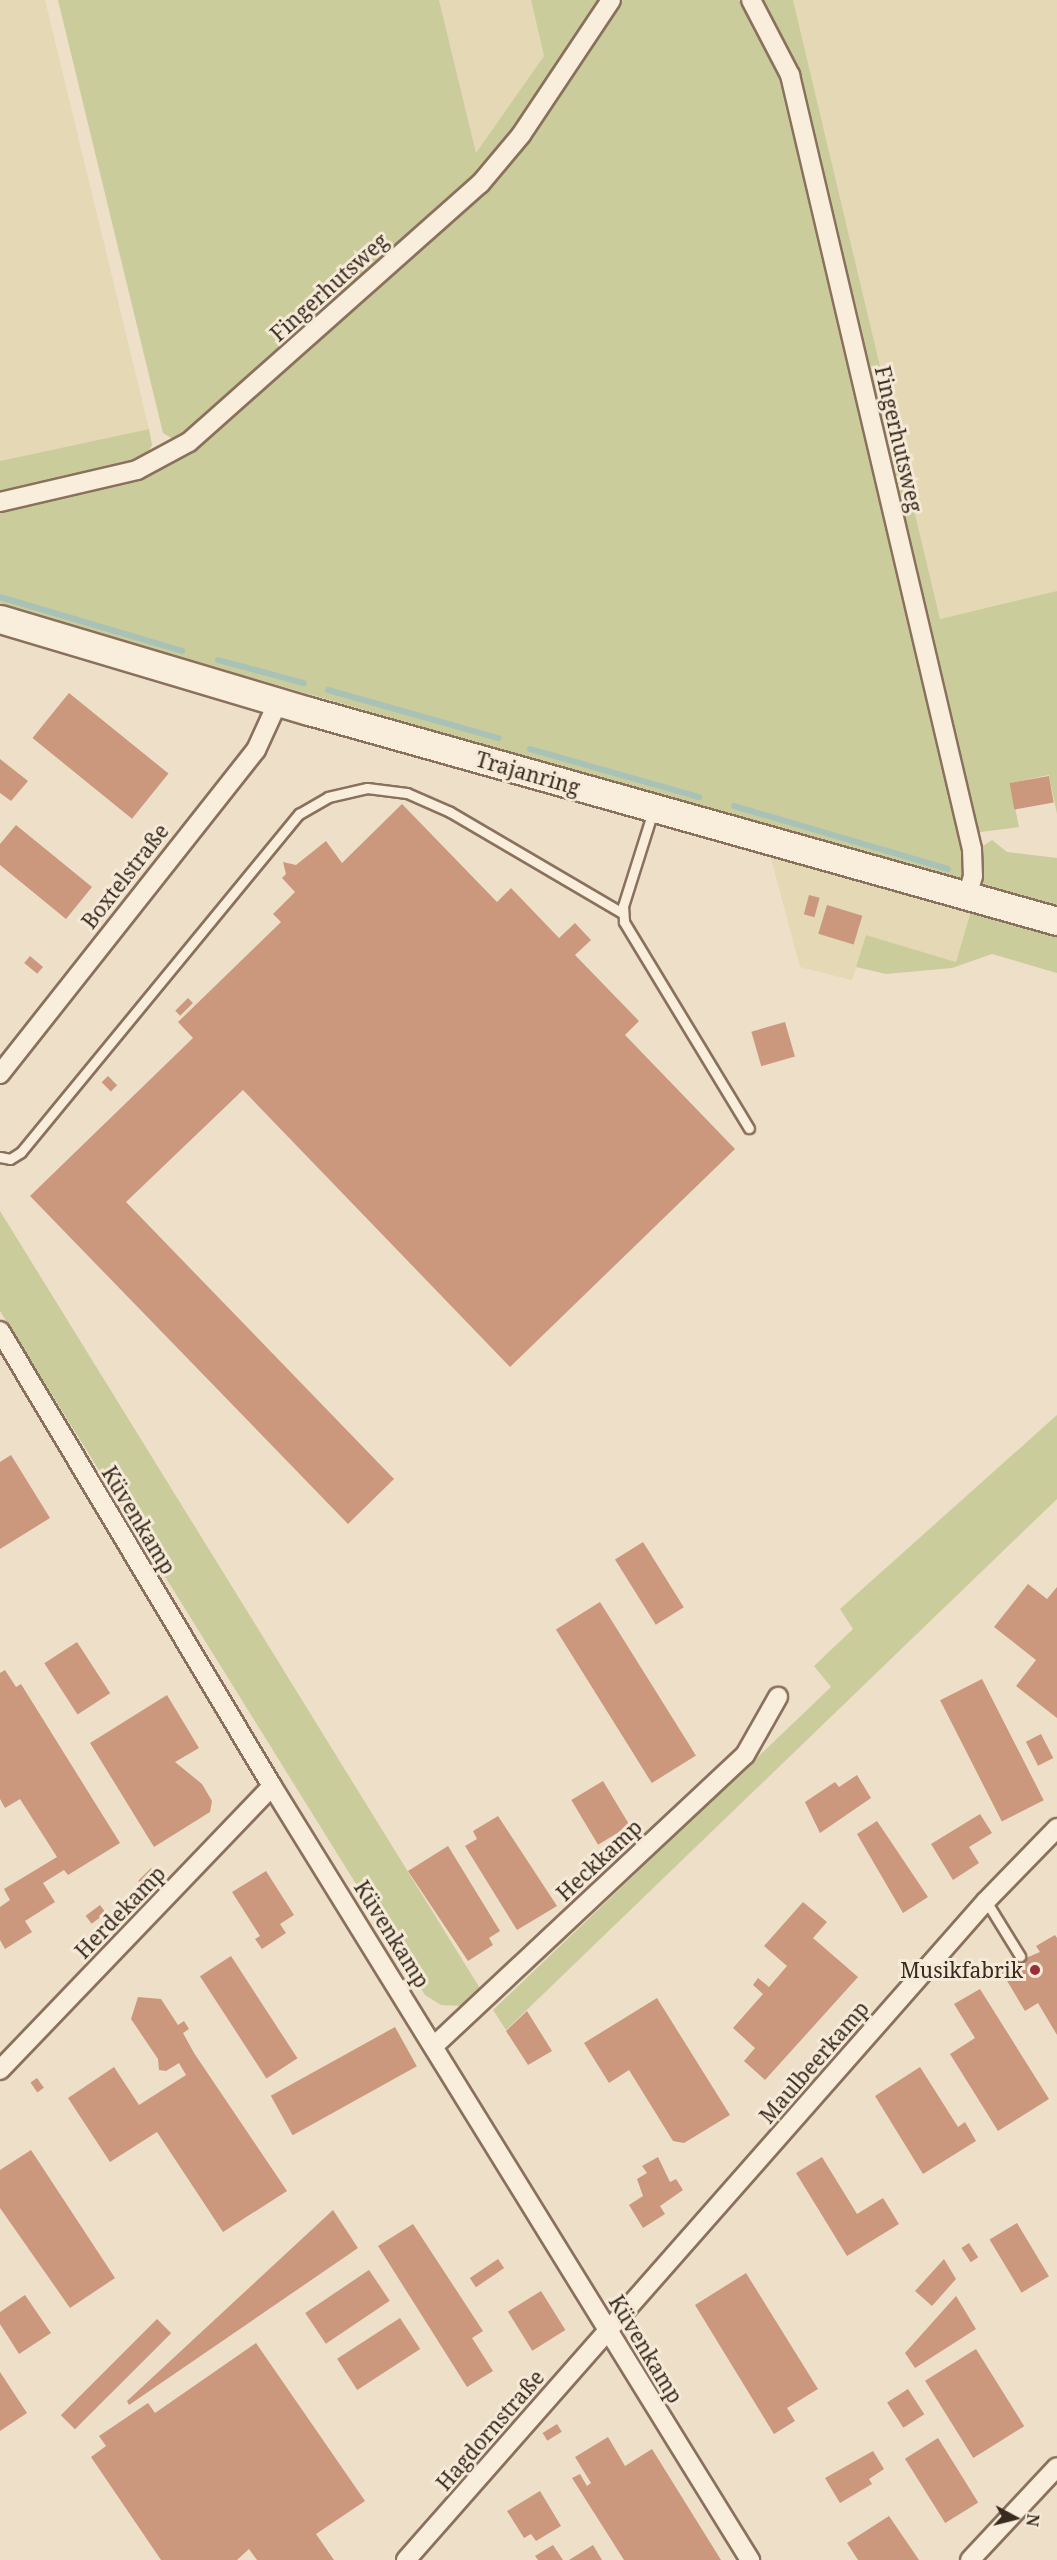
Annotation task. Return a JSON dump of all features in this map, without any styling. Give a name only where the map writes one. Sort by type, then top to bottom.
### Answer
[{"type":"main road","name":"Trajanring","points":[[0,619],[278,702],[1057,921]]},
{"type":"street","name":"Fingerhutsweg","points":[[0,502],[137,470],[189,442],[480,184],[521,135],[611,0]]},
{"type":"street","name":"Fingerhutsweg","points":[[751,0],[790,75],[972,849],[973,876],[967,897]]},
{"type":"street","name":"Boxtelstraße","points":[[0,1074],[256,750],[278,702]]},
{"type":"street","name":"Küvenkamp","points":[[0,1331],[272,1786],[435,2044],[750,2560]]},
{"type":"street","name":"Heckkamp","points":[[435,2044],[745,1755],[778,1697]]},
{"type":"street","name":"Herdekamp","points":[[0,2070],[272,1786]]},
{"type":"street","name":"Maulbeerkamp","points":[[608,2329],[986,1901],[1057,1828]]},
{"type":"street","name":"Hagdornstraße","points":[[406,2560],[608,2329]]},
{"type":"street","points":[[970,2560],[1057,2467]]},
{"type":"lane","points":[[0,1157],[10,1159],[21,1152],[299,814],[328,797],[367,788],[407,793],[450,812],[622,913]]},
{"type":"lane","points":[[654,808],[622,913],[627,931],[749,1128]]},
{"type":"lane","points":[[986,1901],[1020,1956]]},
{"type":"shaded area","points":[[0,0],[45,0],[149,429],[0,461]]},
{"type":"shaded area","points":[[439,0],[531,0],[544,56],[476,154]]},
{"type":"shaded area","points":[[793,0],[1057,0],[1057,591],[940,619]]},
{"type":"shaded area","points":[[769,851],[971,911],[956,962],[866,935],[852,980],[800,967]]},
{"type":"green space","points":[[58,0],[439,0],[476,153],[544,56],[531,0],[604,0],[530,112],[490,162],[178,442],[163,433]]},
{"type":"green space","points":[[623,0],[738,0],[752,15],[785,85],[968,853],[959,882],[0,605],[0,508],[153,471],[476,193]]},
{"type":"green space","points":[[760,0],[793,0],[940,619],[1057,591],[1057,814],[1049,775],[1010,783],[1019,827],[973,833],[793,61]]},
{"type":"green space","points":[[149,429],[152,445],[143,462],[0,496],[0,461]]},
{"type":"green space","points":[[992,840],[1007,852],[1057,858],[1057,911],[985,893],[977,850]]},
{"type":"green space","points":[[971,911],[1057,935],[1057,973],[992,954],[952,968],[886,974],[856,967],[866,935],[956,962]]},
{"type":"green space","points":[[0,1211],[481,1990],[461,2006],[441,2005],[425,1995],[0,1311]]},
{"type":"green space","points":[[1057,1415],[1057,1499],[506,2030],[493,2010],[831,1687],[814,1666],[853,1629],[840,1609]]},
{"type":"building","points":[[69,693],[168,774],[132,819],[32,738]]},
{"type":"building","points":[[0,759],[28,781],[11,801],[0,793]]},
{"type":"building","points":[[1049,776],[1054,803],[1014,810],[1010,783]]},
{"type":"building","points":[[402,804],[497,902],[511,888],[559,938],[575,923],[591,940],[575,955],[639,1021],[625,1035],[735,1149],[510,1367],[243,1090],[126,1202],[394,1479],[348,1524],[30,1196],[193,1038],[178,1022],[281,922],[273,914],[295,892],[282,878],[286,874],[283,862],[296,865],[326,841],[342,863]]},
{"type":"building","points":[[16,825],[92,887],[66,919],[0,865],[0,844]]},
{"type":"building","points":[[809,895],[820,898],[814,917],[804,914]]},
{"type":"building","points":[[827,905],[862,916],[854,945],[818,934]]},
{"type":"building","points":[[30,956],[43,967],[37,974],[24,963]]},
{"type":"building","points":[[188,998],[193,1003],[180,1016],[175,1011]]},
{"type":"building","points":[[785,1022],[795,1057],[761,1066],[751,1032]]},
{"type":"building","points":[[108,1076],[117,1085],[111,1092],[102,1082]]},
{"type":"building","points":[[11,1455],[50,1518],[0,1549],[0,1462]]},
{"type":"building","points":[[643,1542],[684,1607],[656,1625],[615,1559]]},
{"type":"building","points":[[1028,1584],[1047,1599],[1057,1587],[1057,1718],[1016,1686],[1036,1660],[994,1627]]},
{"type":"building","points":[[600,1602],[696,1755],[652,1783],[556,1630]]},
{"type":"building","points":[[77,1642],[110,1693],[78,1714],[44,1663]]},
{"type":"building","points":[[5,1670],[16,1687],[21,1684],[120,1843],[68,1875],[64,1870],[43,1883],[55,1902],[25,1921],[32,1932],[5,1949],[0,1940],[0,1907],[10,1900],[4,1889],[57,1857],[20,1799],[5,1808],[0,1799],[0,1673]]},
{"type":"building","points":[[982,1679],[1044,1800],[1002,1822],[940,1700]]},
{"type":"building","points":[[167,1695],[199,1748],[175,1762],[202,1784],[212,1801],[210,1812],[154,1847],[90,1743]]},
{"type":"building","points":[[1041,1734],[1053,1758],[1038,1766],[1026,1742]]},
{"type":"building","points":[[857,1775],[871,1798],[820,1833],[805,1802],[835,1782],[839,1787]]},
{"type":"building","points":[[603,1781],[630,1826],[598,1845],[571,1800]]},
{"type":"building","points":[[980,1814],[992,1833],[969,1847],[979,1863],[953,1880],[931,1844]]},
{"type":"building","points":[[498,1816],[557,1906],[517,1930],[465,1846],[477,1839],[473,1831]]},
{"type":"building","points":[[877,1821],[928,1897],[903,1913],[857,1834]]},
{"type":"building","points":[[448,1846],[500,1931],[489,1938],[493,1945],[468,1961],[408,1871]]},
{"type":"building","points":[[151,1868],[157,1874],[144,1886],[138,1881]]},
{"type":"building","points":[[266,1871],[294,1915],[280,1924],[286,1933],[262,1949],[255,1939],[260,1936],[232,1892]]},
{"type":"building","points":[[803,1902],[827,1922],[813,1938],[858,1977],[765,2080],[744,2061],[755,2048],[733,2028],[763,1994],[753,1985],[758,1978],[769,1987],[787,1966],[764,1946]]},
{"type":"building","points":[[100,1905],[106,1913],[92,1924],[86,1916]]},
{"type":"building","points":[[1055,1935],[1057,1938],[1057,2035],[1038,2003],[1025,2011],[1000,1969],[1040,1952],[1036,1946]]},
{"type":"building","points":[[231,1956],[297,2058],[266,2078],[200,1976]]},
{"type":"building","points":[[980,1989],[1049,2099],[998,2131],[950,2054],[975,2038],[954,2004]]},
{"type":"building","points":[[138,1997],[161,1999],[178,2025],[184,2021],[189,2029],[183,2033],[194,2053],[287,2191],[223,2232],[157,2132],[110,2162],[68,2098],[114,2067],[139,2105],[186,2075],[179,2063],[166,2071],[159,2070],[158,2059],[131,2019]]},
{"type":"building","points":[[657,1998],[730,2115],[684,2143],[673,2141],[629,2070],[609,2083],[584,2043]]},
{"type":"building","points":[[527,2011],[552,2051],[528,2065],[506,2031]]},
{"type":"building","points":[[395,2027],[417,2066],[293,2135],[271,2096]]},
{"type":"building","points":[[920,2067],[958,2127],[965,2122],[976,2141],[923,2174],[875,2096]]},
{"type":"building","points":[[37,2078],[44,2088],[37,2092],[30,2083]]},
{"type":"building","points":[[31,2150],[115,2278],[70,2308],[0,2208],[0,2170]]},
{"type":"building","points":[[658,2157],[670,2182],[676,2179],[683,2190],[660,2206],[665,2214],[643,2228],[629,2205],[643,2196],[637,2179],[647,2173],[642,2166]]},
{"type":"building","points":[[822,2157],[857,2214],[883,2198],[899,2224],[847,2256],[796,2173]]},
{"type":"building","points":[[333,2210],[358,2248],[129,2405],[127,2401]]},
{"type":"building","points":[[1017,2223],[1049,2276],[1022,2293],[990,2239]]},
{"type":"building","points":[[413,2224],[483,2331],[472,2338],[493,2371],[467,2387],[378,2246]]},
{"type":"building","points":[[969,2243],[978,2257],[971,2262],[961,2248]]},
{"type":"building","points":[[498,2259],[504,2268],[476,2287],[470,2278]]},
{"type":"building","points":[[944,2259],[956,2279],[932,2306],[915,2291]]},
{"type":"building","points":[[369,2270],[390,2301],[326,2344],[305,2313]]},
{"type":"building","points":[[746,2273],[818,2389],[787,2408],[795,2421],[774,2434],[695,2305]]},
{"type":"building","points":[[541,2291],[565,2330],[532,2351],[508,2312]]},
{"type":"building","points":[[25,2295],[51,2333],[19,2354],[0,2324],[0,2312]]},
{"type":"building","points":[[956,2296],[976,2329],[915,2368],[905,2353]]},
{"type":"building","points":[[400,2318],[420,2349],[357,2390],[337,2359]]},
{"type":"building","points":[[157,2319],[171,2333],[75,2429],[61,2415]]},
{"type":"building","points":[[256,2343],[365,2501],[316,2534],[334,2560],[257,2560],[249,2549],[237,2560],[161,2560],[91,2457],[106,2446],[99,2436],[148,2403],[155,2413]]},
{"type":"building","points":[[976,2349],[1024,2426],[973,2458],[925,2381]]},
{"type":"building","points":[[0,2372],[27,2413],[0,2431]]},
{"type":"building","points":[[908,2389],[924,2414],[903,2428],[887,2403]]},
{"type":"building","points":[[557,2424],[562,2432],[547,2441],[543,2433]]},
{"type":"building","points":[[608,2437],[625,2466],[652,2449],[721,2560],[624,2560],[572,2478],[580,2474],[587,2486],[591,2483],[575,2457]]},
{"type":"building","points":[[938,2438],[978,2502],[945,2523],[905,2459]]},
{"type":"building","points":[[873,2451],[884,2469],[869,2479],[872,2484],[840,2503],[825,2478]]},
{"type":"building","points":[[540,2491],[561,2526],[536,2541],[531,2534],[524,2538],[507,2511]]},
{"type":"building","points":[[889,2516],[919,2560],[858,2560],[847,2543]]},
{"type":"building","points":[[553,2545],[563,2560],[538,2560],[535,2556]]},
{"type":"building","points":[[593,2545],[602,2560],[569,2560]]},
{"type":"waterway","points":[[0,597],[182,651]]},
{"type":"waterway","points":[[218,660],[304,683]]},
{"type":"waterway","points":[[328,690],[498,738]]},
{"type":"waterway","points":[[530,749],[699,797]]},
{"type":"waterway","points":[[734,806],[948,869]]},
{"type":"place","name":"Musikfabrik","points":[[1035,1970]]}]
